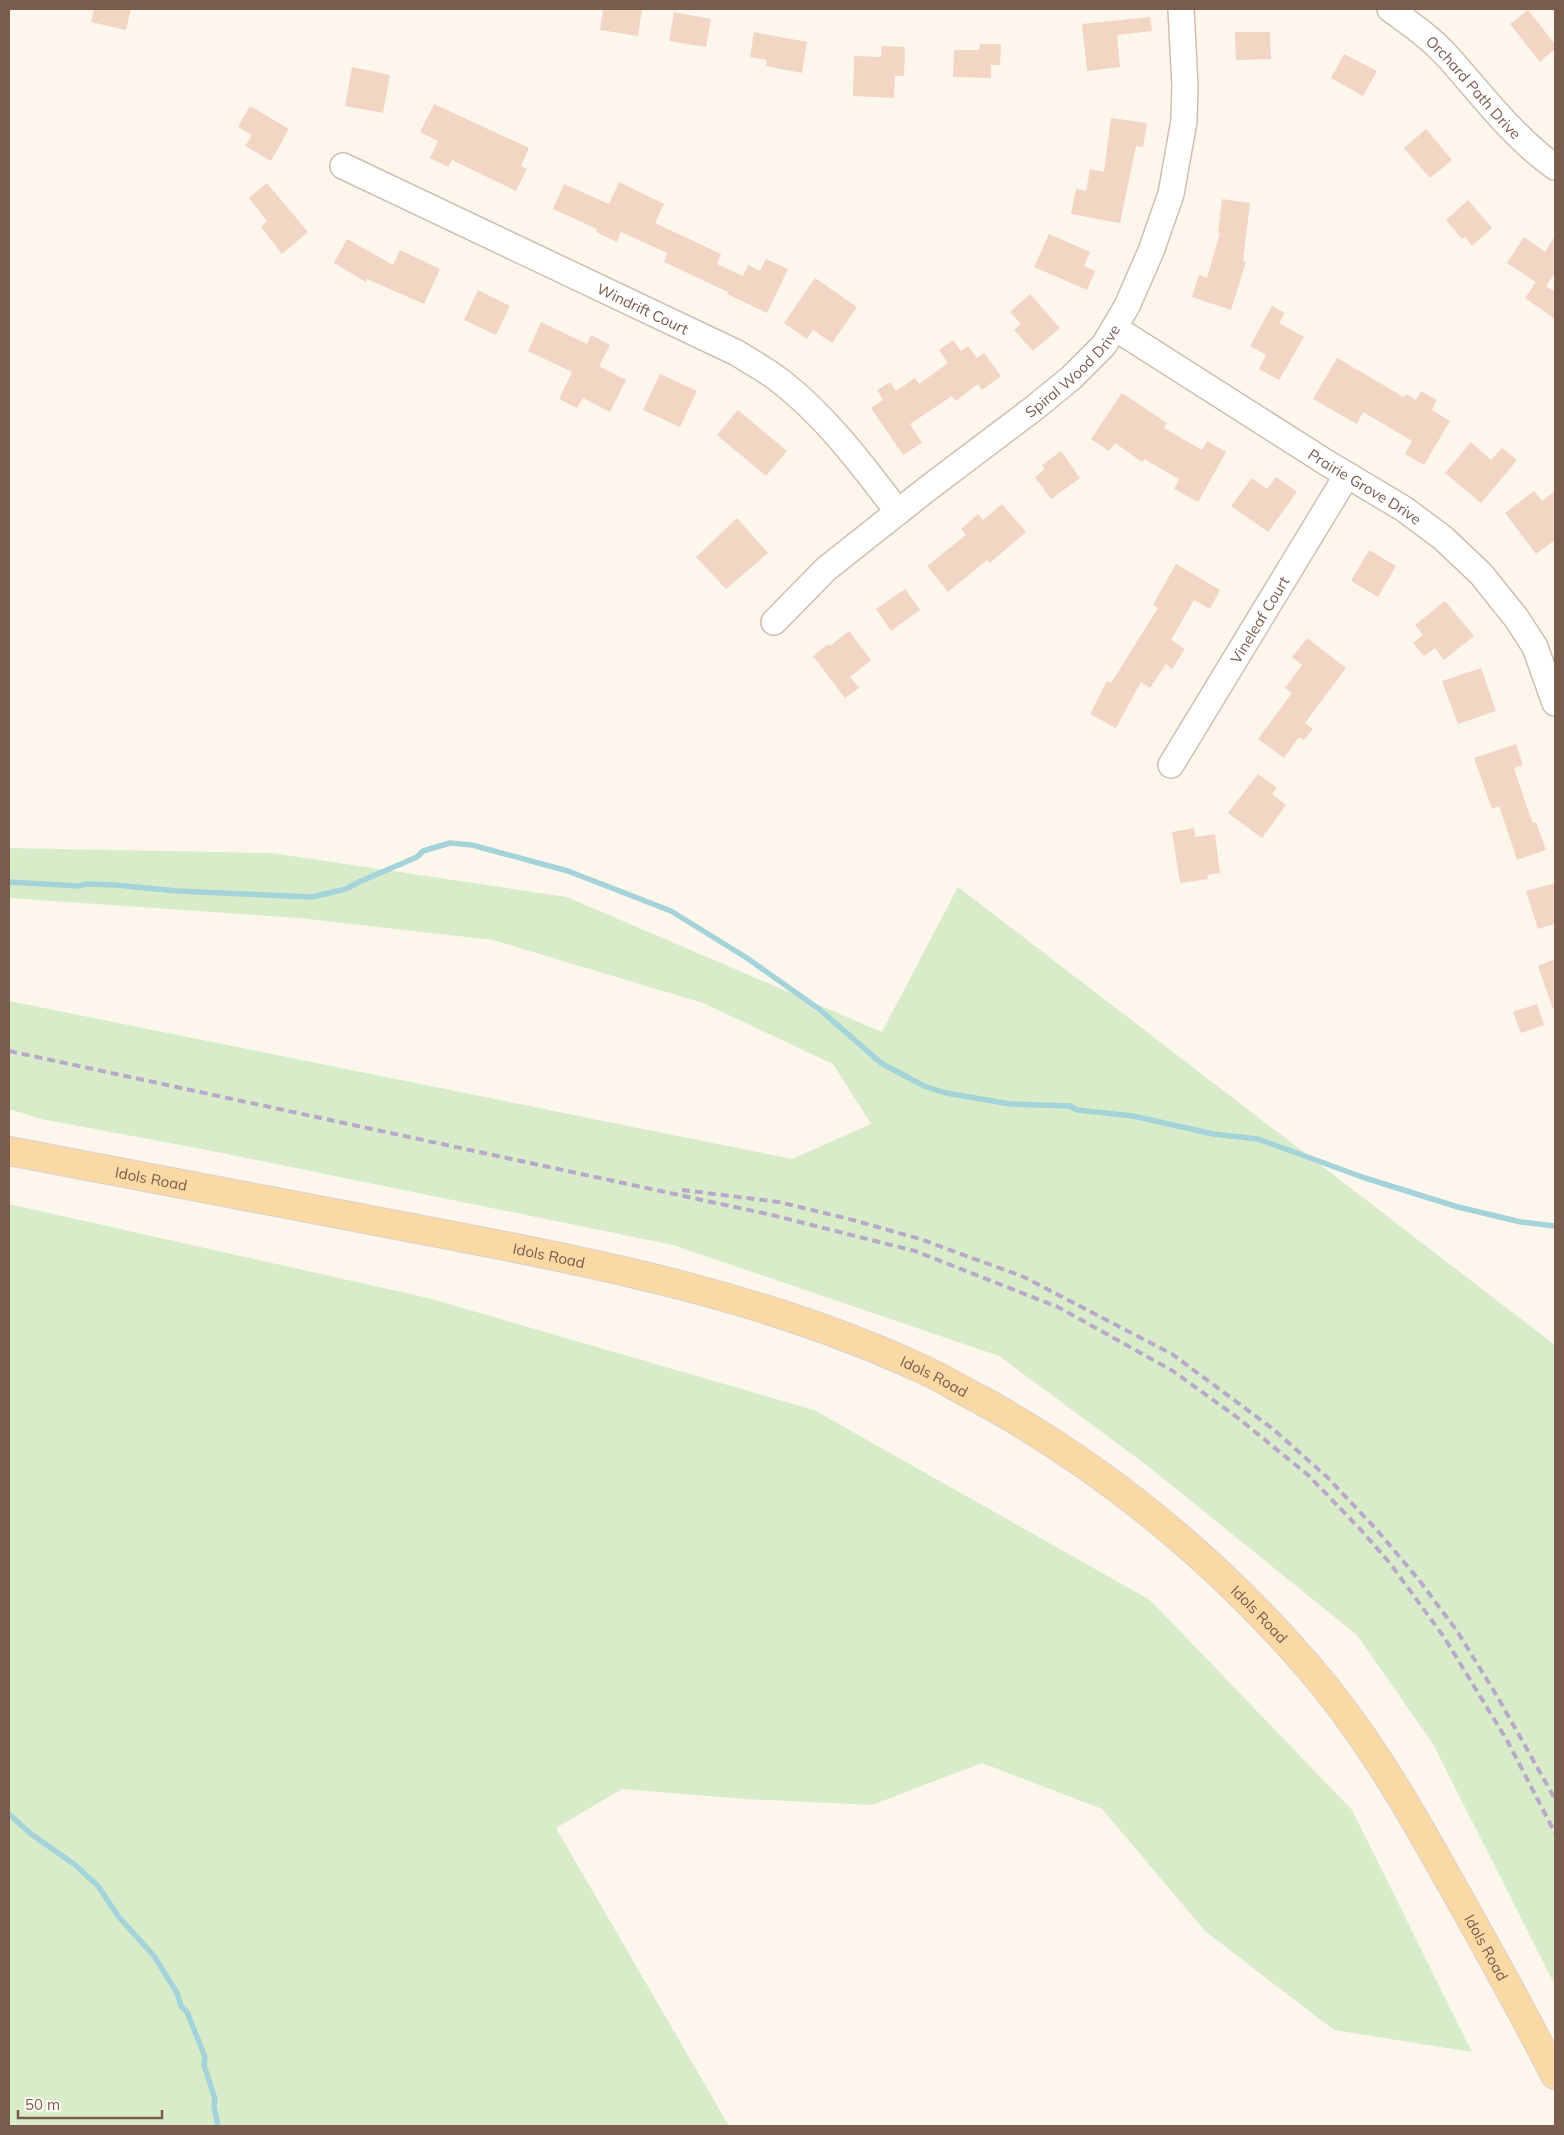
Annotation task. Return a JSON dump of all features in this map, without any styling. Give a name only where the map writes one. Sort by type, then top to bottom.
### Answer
[{"type":"main road","name":"Idols Road","points":[[9,1151],[569,1258],[688,1286],[827,1329],[925,1370],[1017,1420],[1092,1470],[1168,1526],[1247,1601],[1308,1666],[1356,1728],[1412,1813],[1498,1965],[1555,2075]]},
{"type":"street","name":"Spiral Wood Drive","points":[[774,622],[826,569],[1071,378],[1104,345],[1127,306],[1151,251],[1171,194],[1184,121],[1185,86],[1181,9]]},
{"type":"street","name":"Orchard Path Drive","points":[[1390,9],[1415,26],[1447,56],[1487,103],[1524,141],[1555,167]]},
{"type":"street","name":"Windrift Court","points":[[343,166],[737,353],[779,380],[818,415],[869,474],[898,512]]},
{"type":"street","name":"Prairie Grove Drive","points":[[1115,328],[1404,509],[1444,538],[1481,574],[1517,619],[1535,647],[1555,703]]},
{"type":"street","name":"Vineleaf Court","points":[[1171,765],[1348,475]]},
{"type":"green space","points":[[9,848],[272,853],[567,897],[882,1032],[958,887],[1555,1345],[1555,1985],[1433,1744],[1357,1635],[1149,1467],[999,1356],[673,1245],[207,1150],[41,1119],[9,1109],[9,1001],[792,1159],[871,1124],[833,1064],[703,1003],[493,940],[299,918],[9,898]]},
{"type":"green space","points":[[9,1204],[428,1298],[814,1410],[1150,1600],[1352,1810],[1472,2052],[1334,2030],[1205,1931],[1102,1809],[982,1763],[872,1805],[745,1799],[622,1789],[556,1828],[729,2126],[9,2126]]},
{"type":"building","points":[[94,9],[131,9],[126,30],[91,22]]},
{"type":"building","points":[[603,9],[642,9],[638,36],[600,30]]},
{"type":"building","points":[[1528,10],[1555,44],[1555,49],[1540,62],[1510,24]]},
{"type":"building","points":[[674,12],[711,19],[706,47],[669,41]]},
{"type":"building","points":[[1150,17],[1152,31],[1117,35],[1120,67],[1087,71],[1082,24]]},
{"type":"building","points":[[754,32],[807,42],[802,73],[766,66],[767,60],[750,57]]},
{"type":"building","points":[[1235,32],[1270,32],[1271,59],[1236,60]]},
{"type":"building","points":[[980,44],[1001,44],[1000,65],[991,65],[991,78],[953,77],[954,50],[979,50]]},
{"type":"building","points":[[882,46],[905,47],[904,76],[895,76],[894,98],[853,96],[854,56],[881,57]]},
{"type":"building","points":[[1344,54],[1377,71],[1363,96],[1331,78]]},
{"type":"building","points":[[352,67],[390,75],[383,113],[345,106]]},
{"type":"building","points":[[434,104],[529,148],[521,166],[527,169],[516,191],[452,160],[448,167],[430,158],[438,141],[420,132]]},
{"type":"building","points":[[250,106],[289,129],[271,161],[245,146],[252,135],[238,127]]},
{"type":"building","points":[[1111,118],[1147,123],[1143,147],[1136,146],[1120,223],[1071,214],[1076,189],[1086,191],[1090,169],[1104,172]]},
{"type":"building","points":[[1426,129],[1452,160],[1430,178],[1404,148]]},
{"type":"building","points":[[619,182],[664,204],[655,223],[721,254],[717,264],[743,276],[748,265],[760,271],[766,259],[788,269],[767,313],[727,294],[728,292],[664,262],[667,253],[621,232],[617,242],[596,232],[597,229],[553,209],[564,184],[609,204]]},
{"type":"building","points":[[267,183],[308,232],[282,254],[261,227],[267,221],[249,198]]},
{"type":"building","points":[[1222,199],[1250,203],[1243,261],[1246,262],[1231,310],[1192,297],[1199,275],[1207,278],[1220,233],[1218,233]]},
{"type":"building","points":[[1468,200],[1492,228],[1472,246],[1465,237],[1462,239],[1446,220]]},
{"type":"building","points":[[1049,234],[1090,252],[1084,266],[1095,271],[1087,290],[1034,267]]},
{"type":"building","points":[[1555,236],[1555,273],[1546,286],[1555,292],[1555,319],[1525,298],[1536,282],[1507,263],[1524,237],[1545,252]]},
{"type":"building","points":[[347,239],[393,265],[400,250],[440,269],[424,304],[367,279],[366,282],[334,263]]},
{"type":"building","points":[[815,278],[857,307],[832,343],[813,330],[807,339],[784,323]]},
{"type":"building","points":[[478,290],[510,306],[496,335],[464,320]]},
{"type":"building","points":[[1030,294],[1060,328],[1033,351],[1014,330],[1021,324],[1010,312]]},
{"type":"building","points":[[1272,306],[1285,313],[1279,323],[1304,337],[1279,380],[1259,369],[1266,355],[1250,346]]},
{"type":"building","points":[[541,322],[587,344],[591,335],[610,345],[599,366],[626,380],[610,412],[583,398],[577,408],[559,399],[572,372],[528,351]]},
{"type":"building","points":[[953,340],[961,351],[968,346],[977,358],[984,353],[1001,376],[982,390],[978,384],[956,401],[952,396],[910,424],[922,443],[903,455],[871,408],[883,400],[877,390],[890,382],[896,391],[915,378],[919,384],[948,363],[939,350]]},
{"type":"building","points":[[1337,358],[1404,397],[1406,394],[1416,400],[1421,391],[1437,400],[1432,410],[1450,421],[1424,465],[1405,454],[1412,441],[1363,412],[1357,424],[1313,399]]},
{"type":"building","points":[[660,374],[697,391],[680,427],[643,410]]},
{"type":"building","points":[[1122,393],[1167,423],[1164,428],[1202,450],[1207,441],[1226,452],[1198,502],[1174,489],[1179,479],[1144,459],[1142,462],[1115,443],[1109,451],[1091,439]]},
{"type":"building","points":[[738,410],[787,451],[766,476],[717,435]]},
{"type":"building","points":[[1471,442],[1491,460],[1502,448],[1517,460],[1481,503],[1445,473]]},
{"type":"building","points":[[1061,451],[1080,478],[1051,499],[1035,477],[1045,469],[1042,465]]},
{"type":"building","points":[[1276,477],[1297,492],[1268,532],[1231,506],[1252,478],[1267,489]]},
{"type":"building","points":[[1534,491],[1542,501],[1555,491],[1555,540],[1536,554],[1505,513]]},
{"type":"building","points":[[1002,504],[1026,532],[990,563],[987,560],[948,592],[927,566],[966,535],[961,529],[978,514],[983,520]]},
{"type":"building","points":[[737,518],[768,553],[726,589],[696,557]]},
{"type":"building","points":[[1369,550],[1396,566],[1378,597],[1351,581]]},
{"type":"building","points":[[1176,564],[1220,590],[1210,609],[1194,600],[1171,640],[1185,649],[1172,669],[1166,664],[1150,688],[1141,682],[1116,728],[1090,714],[1107,681],[1111,683],[1158,608],[1153,605]]},
{"type":"building","points":[[905,589],[920,610],[891,631],[876,609]]},
{"type":"building","points":[[1445,601],[1474,636],[1444,660],[1435,648],[1424,656],[1413,643],[1423,635],[1415,625]]},
{"type":"building","points":[[849,631],[871,660],[850,677],[859,688],[845,698],[813,656]]},
{"type":"building","points":[[1307,638],[1346,668],[1305,723],[1313,729],[1304,740],[1299,737],[1284,758],[1258,739],[1292,693],[1285,688],[1302,665],[1292,657]]},
{"type":"building","points":[[1481,668],[1496,711],[1458,724],[1442,681]]},
{"type":"building","points":[[1516,744],[1523,765],[1514,768],[1529,813],[1533,823],[1536,822],[1546,850],[1517,860],[1499,806],[1492,809],[1474,758]]},
{"type":"building","points":[[1258,774],[1277,788],[1272,794],[1286,805],[1262,838],[1228,813]]},
{"type":"building","points":[[1194,828],[1195,837],[1215,834],[1220,873],[1207,875],[1208,879],[1180,883],[1172,832]]},
{"type":"building","points":[[1555,883],[1555,924],[1538,929],[1526,891]]},
{"type":"building","points":[[1555,959],[1555,1008],[1553,1009],[1538,966]]},
{"type":"building","points":[[1537,1004],[1544,1025],[1521,1033],[1513,1012]]},
{"type":"waterway","points":[[9,882],[79,886],[86,884],[116,885],[177,891],[312,897],[346,889],[417,857],[423,851],[450,843],[472,845],[568,871],[671,911],[747,958],[819,1009],[881,1063],[924,1086],[946,1093],[1010,1104],[1070,1106],[1077,1110],[1133,1116],[1213,1134],[1258,1139],[1365,1178],[1458,1207],[1521,1222],[1555,1226]]},
{"type":"waterway","points":[[9,1814],[31,1834],[74,1864],[98,1886],[118,1916],[154,1956],[177,1993],[181,2006],[187,2012],[205,2057],[204,2065],[215,2099],[214,2107],[218,2126]]},
{"type":"railway","points":[[9,1051],[772,1215],[915,1251],[1058,1307],[1173,1371],[1238,1418],[1308,1475],[1361,1530],[1389,1562],[1444,1637],[1508,1742],[1555,1833]]},
{"type":"railway","points":[[682,1190],[779,1202],[920,1239],[1024,1277],[1172,1354],[1273,1429],[1327,1477],[1376,1529],[1419,1580],[1457,1631],[1497,1696],[1555,1799]]}]
